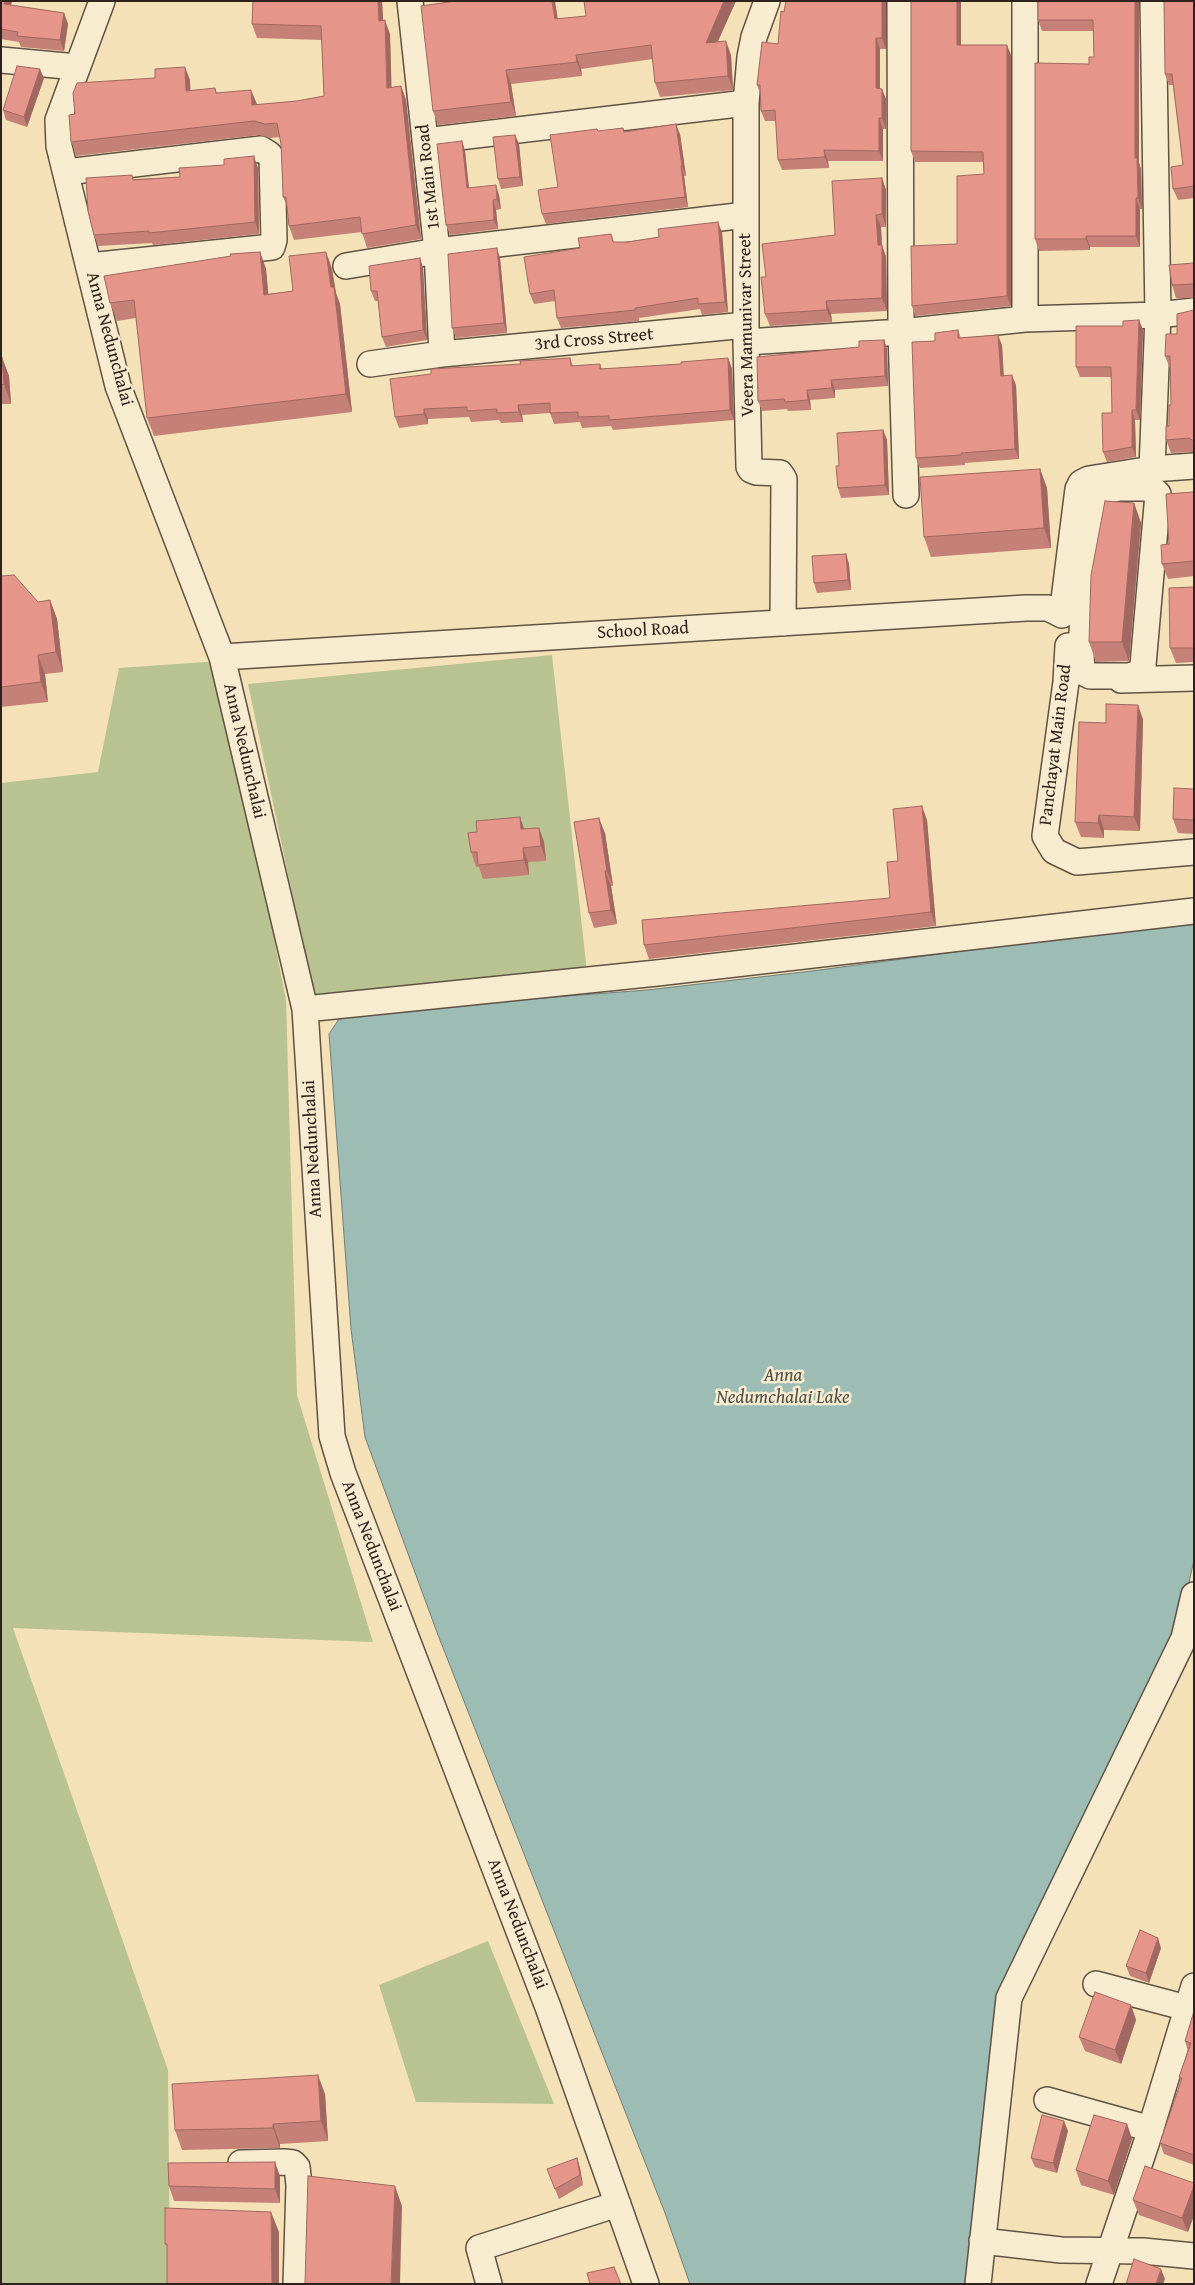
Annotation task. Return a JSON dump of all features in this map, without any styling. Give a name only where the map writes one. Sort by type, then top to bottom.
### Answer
[{"type":"street","name":"Anna Nedunchalai","points":[[102,1],[58,120],[59,146],[118,386],[222,657],[305,1009],[330,1422],[335,1449],[548,2007],[646,2284]]},
{"type":"street","name":"1st Main Road","points":[[410,1],[437,251],[442,354]]},
{"type":"street","name":"Veera Mamunivar Street","points":[[767,1],[752,44],[746,103],[746,334],[749,467],[750,470],[756,472],[780,473],[784,479],[783,623]]},
{"type":"street","points":[[900,1],[901,332],[906,495]]},
{"type":"street","points":[[1025,1],[1025,319]]},
{"type":"street","points":[[1152,469],[1158,315],[1153,1]]},
{"type":"street","points":[[1,60],[76,67]]},
{"type":"street","points":[[425,141],[746,103]]},
{"type":"street","points":[[66,172],[261,149],[272,158],[274,240],[272,247],[90,266]]},
{"type":"street","points":[[346,266],[437,251],[746,215]]},
{"type":"street","name":"3rd Cross Street","points":[[370,364],[442,354],[746,334],[901,332],[1025,319],[1158,315],[1194,311]]},
{"type":"street","points":[[1071,602],[1102,498],[1109,490],[1118,488],[1152,488],[1158,494],[1157,516],[1143,665],[1139,673],[1130,676],[1090,676],[1082,672],[1081,653],[1071,602],[1078,490],[1081,482],[1088,479],[1152,469],[1194,466]]},
{"type":"street","name":"School Road","points":[[222,657],[1048,608],[1071,602]]},
{"type":"street","name":"Panchayat Main Road","points":[[1071,602],[1066,682],[1045,836],[1054,851],[1077,862],[1194,852]]},
{"type":"street","points":[[1066,682],[1194,678]]},
{"type":"street","points":[[305,1009],[657,973],[1194,911]]},
{"type":"street","points":[[978,2284],[1008,1998],[1184,1638],[1194,1595]]},
{"type":"street","points":[[1096,1984],[1190,1997],[1151,2129],[1099,2284]]},
{"type":"street","points":[[1047,2100],[1151,2129]]},
{"type":"street","points":[[215,2163],[293,2163],[297,2166],[299,2185],[289,2217],[296,2284]]},
{"type":"street","points":[[489,2284],[479,2248],[618,2204]]},
{"type":"street","points":[[982,2241],[1062,2250],[1194,2256]]},
{"type":"green space","points":[[552,655],[587,972],[314,998],[248,684]]},
{"type":"green space","points":[[220,661],[286,1000],[297,1395],[373,1642],[13,1628],[168,2070],[170,2284],[1,2284],[1,783],[98,772],[119,668]]},
{"type":"green space","points":[[488,1941],[554,2104],[416,2102],[379,1985]]},
{"type":"water","name":"Anna Nedumchalai Lake","points":[[1194,917],[1194,1560],[1179,1627],[1002,1994],[973,2284],[690,2284],[665,2213],[438,1635],[365,1437],[351,1329],[329,1034],[343,1013],[647,990],[812,971],[1089,934]]},
{"type":"building","points":[[1,1],[5,1],[4,4],[64,13],[60,40],[17,36],[18,32],[1,29]]},
{"type":"building","points":[[253,1],[378,1],[379,21],[385,20],[387,88],[401,86],[416,225],[362,234],[360,217],[289,226],[286,197],[283,197],[281,144],[277,123],[265,124],[254,121],[71,142],[69,115],[75,114],[73,93],[77,83],[155,78],[155,69],[185,67],[186,91],[215,88],[216,93],[251,90],[252,105],[297,101],[324,96],[321,26],[252,24]]},
{"type":"building","points":[[456,1],[552,1],[555,19],[586,16],[584,1],[724,1],[706,43],[726,41],[728,76],[655,83],[651,45],[576,55],[577,62],[506,70],[511,102],[433,111],[421,6]]},
{"type":"building","points":[[786,1],[882,1],[882,38],[876,38],[876,88],[882,89],[882,118],[879,118],[879,151],[824,150],[825,157],[778,160],[775,110],[761,111],[760,85],[757,85],[762,42],[778,44],[781,11],[784,12]]},
{"type":"building","points":[[911,1],[957,1],[957,45],[1007,45],[1007,296],[912,306],[911,246],[957,244],[957,176],[984,174],[983,152],[911,151]]},
{"type":"building","points":[[1038,1],[1135,1],[1135,158],[1137,158],[1138,198],[1136,198],[1136,236],[1086,236],[1086,239],[1035,239],[1035,63],[1089,64],[1089,57],[1094,57],[1093,20],[1038,20]]},
{"type":"building","points":[[1164,1],[1194,1],[1194,186],[1173,189],[1171,167],[1183,165],[1172,74],[1165,74]]},
{"type":"building","points":[[17,66],[40,69],[24,117],[3,110]]},
{"type":"building","points":[[676,124],[685,197],[542,214],[538,190],[558,187],[550,135],[597,129],[598,131],[623,128],[624,132]]},
{"type":"building","points":[[515,135],[520,177],[498,179],[493,137]]},
{"type":"building","points":[[462,141],[467,188],[496,185],[497,199],[493,200],[494,220],[446,225],[437,144]]},
{"type":"building","points":[[254,156],[255,222],[149,233],[149,231],[94,235],[88,211],[86,178],[132,175],[133,180],[180,177],[179,168],[224,165],[224,159]]},
{"type":"building","points":[[882,178],[882,214],[876,215],[878,245],[882,245],[882,298],[826,301],[827,310],[765,314],[761,277],[766,277],[762,244],[835,235],[832,181]]},
{"type":"building","points":[[718,222],[725,302],[698,304],[698,298],[635,308],[635,310],[557,318],[554,290],[530,294],[524,257],[580,248],[578,238],[611,234],[613,242],[628,242],[659,237],[658,229]]},
{"type":"building","points":[[497,248],[504,323],[452,328],[448,254]]},
{"type":"building","points":[[260,252],[264,295],[293,291],[289,256],[326,252],[331,287],[334,287],[346,394],[147,418],[134,300],[110,303],[104,276],[231,256],[230,254]]},
{"type":"building","points":[[420,258],[423,330],[382,337],[377,291],[371,291],[369,266]]},
{"type":"building","points":[[1194,263],[1194,284],[1172,285],[1169,265]]},
{"type":"building","points":[[1194,310],[1194,441],[1189,438],[1166,440],[1166,426],[1169,426],[1169,405],[1171,405],[1170,356],[1165,356],[1166,334],[1177,334],[1177,314]]},
{"type":"building","points":[[1139,320],[1136,410],[1132,410],[1132,447],[1103,452],[1102,413],[1112,413],[1111,367],[1076,367],[1076,326],[1123,326],[1123,321]]},
{"type":"building","points":[[958,330],[958,338],[998,335],[1001,376],[1012,375],[1015,449],[916,458],[912,342],[935,341],[935,333]]},
{"type":"building","points":[[884,340],[885,376],[831,380],[832,388],[807,390],[808,400],[785,402],[784,399],[758,401],[757,357],[859,347],[859,341]]},
{"type":"building","points":[[1,357],[4,384],[1,385]]},
{"type":"building","points":[[570,358],[571,366],[600,364],[600,369],[681,364],[681,362],[728,358],[730,410],[609,420],[609,416],[578,417],[578,412],[550,413],[550,403],[518,405],[519,412],[497,413],[497,409],[467,411],[467,407],[424,409],[424,414],[395,417],[390,379],[431,374],[431,369],[521,364],[520,361]]},
{"type":"building","points":[[883,430],[885,485],[838,488],[836,466],[839,466],[837,433]]},
{"type":"building","points":[[1040,469],[1044,528],[924,537],[920,477]]},
{"type":"building","points":[[1194,492],[1194,561],[1162,564],[1161,545],[1169,544],[1166,494]]},
{"type":"building","points":[[1105,501],[1134,503],[1122,642],[1089,642],[1091,575]]},
{"type":"building","points":[[846,554],[848,580],[814,583],[812,556]]},
{"type":"building","points":[[14,575],[38,602],[50,600],[56,652],[38,655],[41,682],[1,687],[1,576]]},
{"type":"building","points":[[1194,587],[1194,648],[1170,648],[1169,588]]},
{"type":"building","points":[[1106,704],[1138,705],[1134,817],[1099,815],[1098,823],[1075,822],[1079,722],[1106,723]]},
{"type":"building","points":[[1174,788],[1194,789],[1194,820],[1173,819]]},
{"type":"building","points":[[922,806],[931,912],[644,945],[642,920],[890,898],[887,862],[898,861],[893,809]]},
{"type":"building","points":[[520,817],[521,829],[539,828],[541,846],[523,848],[524,860],[478,865],[477,852],[471,852],[468,833],[477,832],[476,821]]},
{"type":"building","points":[[599,818],[611,910],[589,913],[574,822]]},
{"type":"building","points":[[1140,1930],[1158,1938],[1146,1973],[1126,1966]]},
{"type":"building","points":[[1095,1992],[1131,2005],[1115,2050],[1079,2037]]},
{"type":"building","points":[[1194,2011],[1194,2155],[1160,2143],[1182,2078],[1179,2077],[1191,2043],[1185,2041]]},
{"type":"building","points":[[318,2075],[321,2121],[273,2124],[273,2128],[175,2130],[172,2084]]},
{"type":"building","points":[[1042,2115],[1064,2121],[1053,2163],[1031,2158]]},
{"type":"building","points":[[1094,2115],[1127,2124],[1108,2181],[1076,2170]]},
{"type":"building","points":[[577,2158],[580,2175],[555,2189],[547,2169]]},
{"type":"building","points":[[275,2162],[275,2189],[169,2186],[168,2163]]},
{"type":"building","points":[[1145,2166],[1194,2183],[1182,2218],[1133,2200]]},
{"type":"building","points":[[308,2176],[395,2186],[391,2284],[305,2284]]},
{"type":"building","points":[[165,2208],[271,2212],[272,2284],[167,2284]]},
{"type":"building","points":[[1134,2259],[1161,2269],[1156,2284],[1126,2284]]},
{"type":"building","points":[[614,2267],[621,2284],[590,2284],[587,2273]]}]
